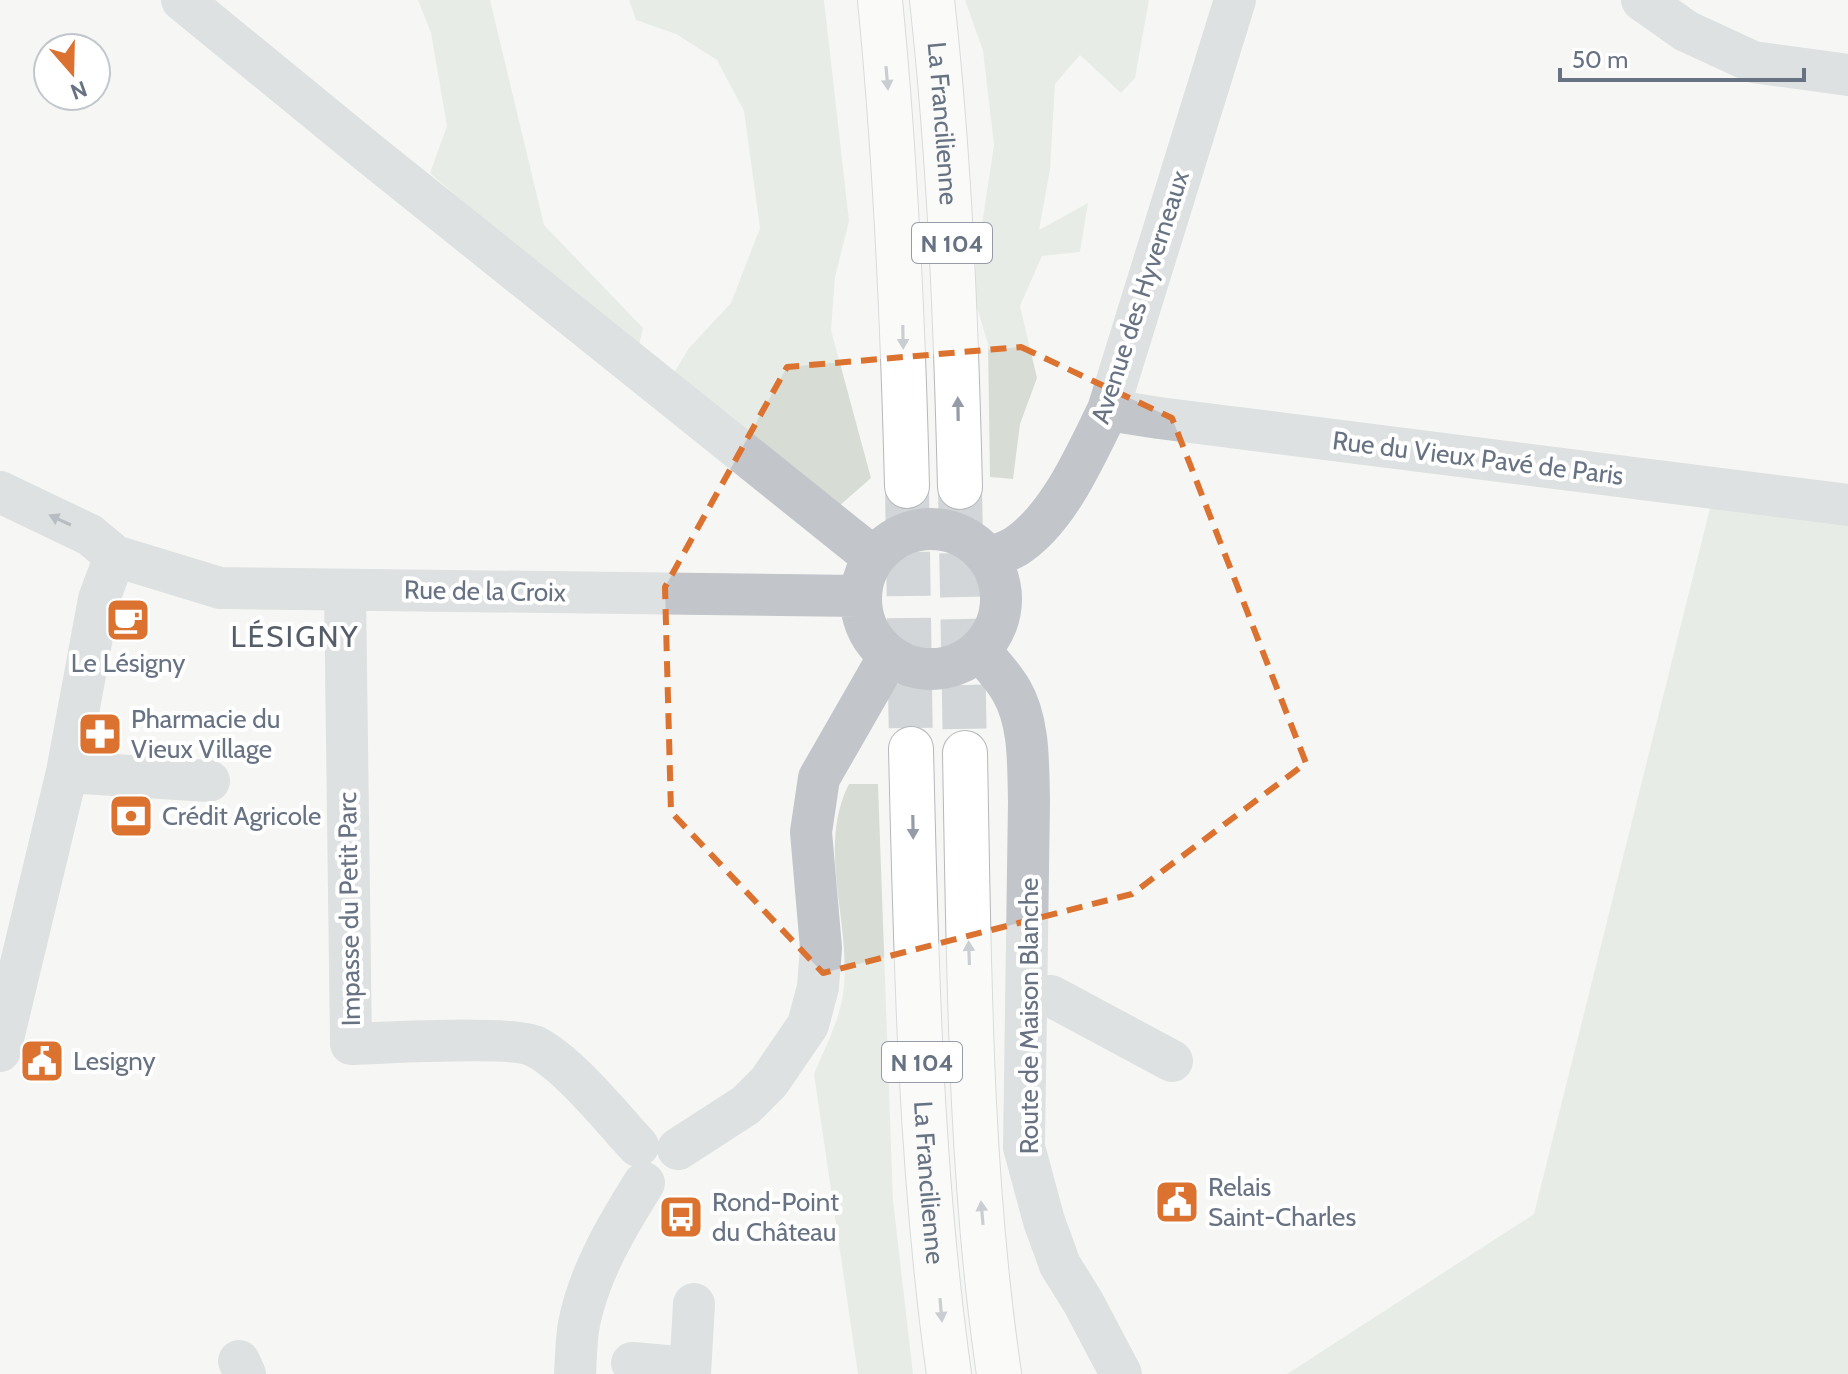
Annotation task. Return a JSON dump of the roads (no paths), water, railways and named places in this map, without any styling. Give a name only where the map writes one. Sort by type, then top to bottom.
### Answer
[{"type":"highway","name":"La Francilienne","points":[[880,0],[903,298],[907,486]]},
{"type":"highway","name":"La Francilienne","points":[[932,0],[945,117],[954,265],[960,487]]},
{"type":"highway","name":"La Francilienne","points":[[911,749],[915,925],[925,1116],[941,1317],[949,1374]]},
{"type":"highway","name":"La Francilienne","points":[[965,753],[974,1111],[999,1374]]},
{"type":"street","points":[[182,0],[369,153],[866,577]]},
{"type":"street","name":"Avenue des Hyverneaux","points":[[989,558],[1017,546],[1044,520],[1077,472],[1108,410],[1235,0]]},
{"type":"street","points":[[1642,0],[1686,31],[1753,62],[1848,75]]},
{"type":"street","name":"Rue du Vieux Pavé de Paris","points":[[1108,410],[1848,505]]},
{"type":"street","points":[[0,492],[90,535],[115,556],[99,599],[67,772],[0,1051]]},
{"type":"street","points":[[931,528],[953,532],[973,542],[989,558],[998,576],[1000,616],[980,650],[955,665],[925,670],[889,656],[872,640],[863,619],[866,577],[889,542],[909,532],[931,528]]},
{"type":"street","name":"Rue de la Croix","points":[[115,556],[220,588],[345,590],[866,577]]},
{"type":"street","name":"Impasse du Petit Parc","points":[[345,590],[351,1044],[503,1042],[535,1045],[574,1076],[653,1159]]},
{"type":"street","name":"Route de Maison Blanche","points":[[980,650],[1011,690],[1020,708],[1027,747],[1029,801],[1024,1147],[1044,1221],[1060,1265],[1121,1374]]},
{"type":"street","points":[[575,1374],[579,1324],[597,1268],[653,1159],[746,1105],[769,1082],[808,1025],[818,987],[821,948],[811,832],[819,778],[889,656]]},
{"type":"street","points":[[67,772],[209,781]]},
{"type":"street","points":[[1026,995],[1051,996],[1172,1061]]},
{"type":"street","points":[[632,1363],[690,1371],[694,1304]]},
{"type":"tunnel","points":[[907,486],[911,749]]},
{"type":"tunnel","points":[[960,487],[965,753]]},
{"type":"place","name":"Le Lésigny","points":[[128,620]]},
{"type":"place","name":"Pharmacie du Vieux Village","points":[[100,734]]},
{"type":"place","name":"Crédit Agricole","points":[[131,816]]},
{"type":"place","name":"Lesigny","points":[[42,1061]]},
{"type":"place","name":"Relais Saint-Charles","points":[[1177,1202]]},
{"type":"place","name":"Rond-Point du Château","points":[[681,1217]]},
{"type":"district","name":"LÉSIGNY","points":[[295,636]]}]
